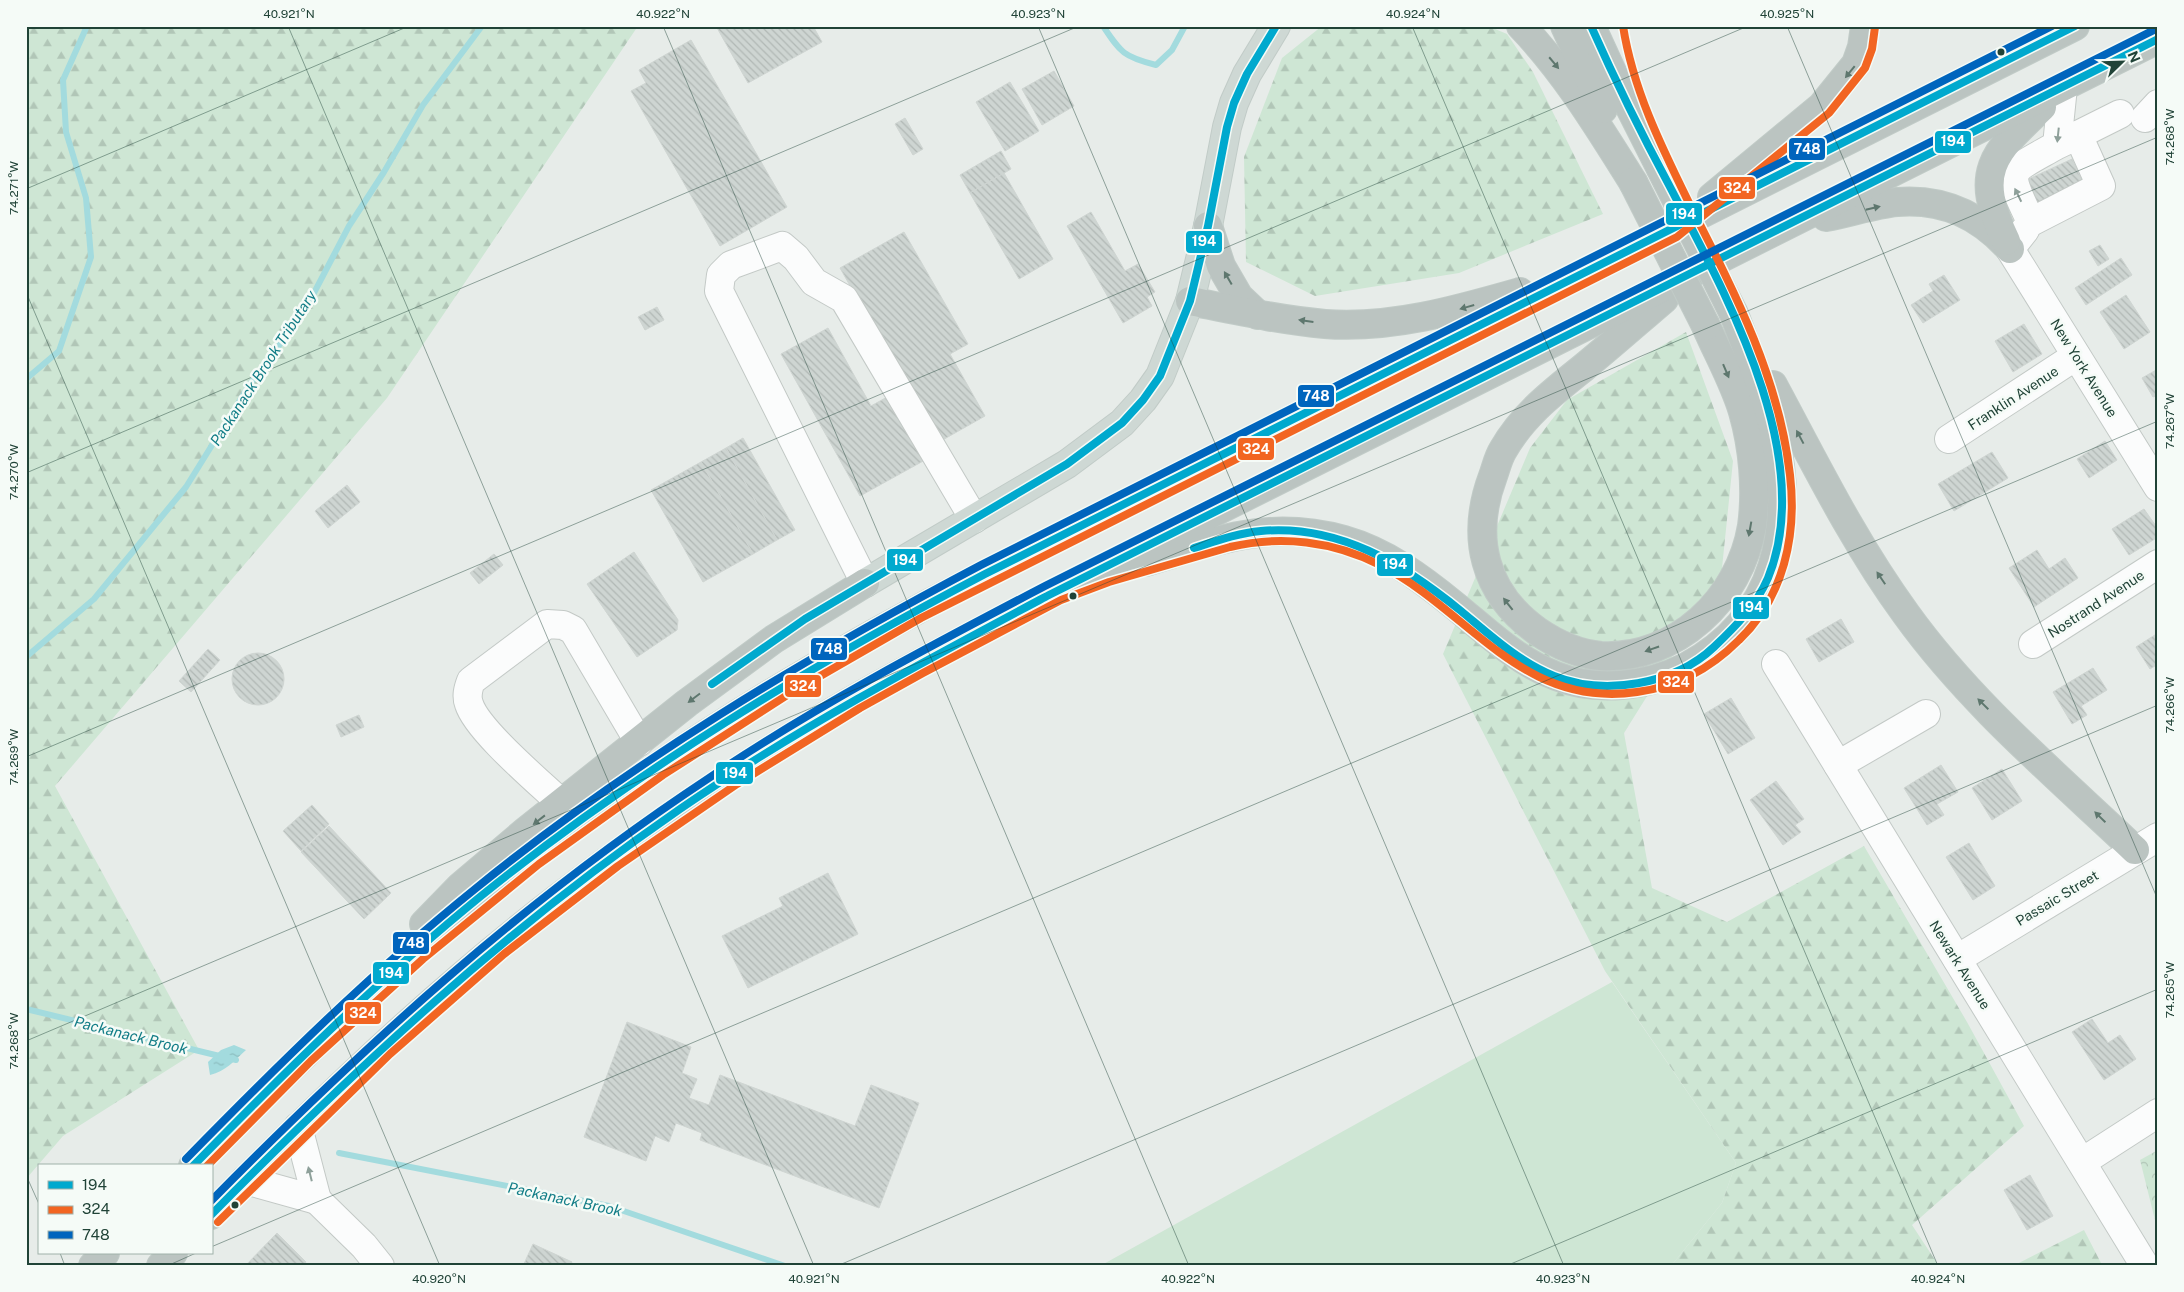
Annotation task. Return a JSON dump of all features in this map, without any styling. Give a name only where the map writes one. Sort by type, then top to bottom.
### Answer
[{"type":"highway","points":[[1521,26],[1557,66],[1576,92],[1633,182]]},
{"type":"highway","points":[[1565,26],[1633,182],[1706,326],[1743,411],[1754,472],[1752,526],[1740,566],[1728,587],[1700,621],[1683,635],[1663,645],[1640,653],[1620,656],[1599,656],[1579,652],[1549,639],[1519,618],[1498,592],[1489,571],[1482,531],[1488,489],[1501,453],[1528,415],[1549,395],[1622,335],[1694,272]]},
{"type":"highway","points":[[1591,26],[1613,74],[1734,314],[1851,530],[1877,573],[1907,616],[1940,658],[1978,700],[2146,843]]},
{"type":"highway","points":[[1613,26],[1626,87],[1660,167]]},
{"type":"highway","points":[[1672,229],[1822,106],[1856,64],[1862,47],[1865,26]]},
{"type":"highway","points":[[194,1164],[358,1002],[474,902],[564,833],[656,767],[784,685],[942,596],[2075,26]]},
{"type":"highway","points":[[212,1214],[298,1127],[404,1027],[503,941],[561,896],[684,807],[809,726],[872,689],[1074,583],[2158,39]]},
{"type":"highway","points":[[2010,249],[1995,216],[1990,196],[1990,178],[1994,161],[2016,132],[2063,87]]},
{"type":"highway","points":[[1791,224],[1897,202],[1925,203],[1951,208],[1974,218],[1994,231],[2010,249]]},
{"type":"highway","points":[[1208,226],[1221,266],[1238,297],[1258,314]]},
{"type":"highway","points":[[1190,301],[1326,324],[1386,322],[1453,311],[1581,275]]},
{"type":"highway","points":[[1074,583],[1250,533],[1278,530],[1325,535],[1368,548],[1406,569],[1515,655],[1555,676],[1576,682],[1614,685],[1652,679],[1676,672],[1709,652],[1738,628],[1749,614],[1770,576],[1781,531],[1781,482],[1774,430],[1765,399],[1734,314]]},
{"type":"highway","points":[[358,1002],[408,940],[460,887],[561,803],[774,639],[865,584]]},
{"type":"highway","points":[[93,1266],[105,1254]]},
{"type":"highway","points":[[161,1266],[173,1254]]},
{"type":"main road","points":[[865,584],[1067,464],[1122,423],[1143,400],[1160,376],[1190,301],[1234,102],[1247,74],[1276,26]]},
{"type":"street","points":[[2010,249],[2031,222],[2101,186],[2067,140],[2063,87]]},
{"type":"street","points":[[2031,222],[2013,186],[2017,167],[2067,140],[2141,112]]},
{"type":"street","points":[[865,584],[719,291],[721,275],[731,265],[782,246],[796,258],[814,282],[844,299],[974,519]]},
{"type":"street","name":"New York Avenue","points":[[2010,249],[2158,487]]},
{"type":"street","name":"Franklin Avenue","points":[[1949,439],[2076,356]]},
{"type":"street","name":"Nostrand Avenue","points":[[2033,644],[2158,564]]},
{"type":"street","points":[[561,803],[489,734],[468,704],[467,691],[471,681],[547,624],[569,627],[573,630],[639,742]]},
{"type":"street","name":"Newark Avenue","points":[[1776,664],[2145,1266]]},
{"type":"street","points":[[1838,766],[1926,714]]},
{"type":"street","name":"Passaic Street","points":[[1957,959],[2146,843]]},
{"type":"street","points":[[2082,1162],[2158,1113]]},
{"type":"street","points":[[298,1127],[317,1200]]},
{"type":"street","points":[[245,1180],[317,1200],[364,1246],[380,1266]]},
{"type":"green space","points":[[26,26],[638,26],[387,398],[55,786],[199,1050],[63,1136],[26,1179]]},
{"type":"green space","points":[[1322,26],[1488,26],[1507,34],[1533,72],[1603,214],[1459,273],[1315,296],[1246,262],[1244,157],[1282,58]]},
{"type":"green space","points":[[1686,332],[1733,461],[1721,578],[1624,733],[1652,888],[1727,922],[1864,846],[1967,1022],[2024,1126],[1912,1225],[1939,1266],[1671,1266],[1722,1203],[1736,1163],[1605,971],[1443,654],[1530,448],[1567,400]]},
{"type":"green space","points":[[1612,982],[1736,1163],[1722,1203],[1671,1266],[1100,1266]]},
{"type":"green space","points":[[2158,1150],[2158,1232],[2140,1160]]},
{"type":"green space","points":[[2084,1230],[2101,1263],[2094,1266],[2013,1266]]},
{"type":"water","points":[[234,1045],[246,1050],[234,1062],[210,1075],[208,1062],[221,1050]]},
{"type":"building","points":[[716,26],[813,26],[822,42],[748,83]]},
{"type":"building","points":[[691,40],[787,207],[720,246],[631,91],[646,83],[639,70]]},
{"type":"building","points":[[1054,71],[1074,106],[1042,125],[1022,89]]},
{"type":"building","points":[[1010,82],[1039,131],[1005,151],[976,102]]},
{"type":"building","points":[[905,118],[923,149],[913,155],[895,124]]},
{"type":"building","points":[[1001,151],[1011,169],[970,193],[960,175]]},
{"type":"building","points":[[2072,159],[2084,185],[2032,209],[2020,183]]},
{"type":"building","points":[[1004,173],[1053,259],[1019,279],[970,193]]},
{"type":"building","points":[[1091,212],[1125,271],[1138,264],[1155,292],[1147,297],[1152,306],[1123,323],[1067,226]]},
{"type":"building","points":[[904,232],[968,344],[950,354],[985,416],[939,442],[840,268]]},
{"type":"building","points":[[2100,245],[2109,259],[2098,266],[2089,251]]},
{"type":"building","points":[[2121,258],[2132,275],[2086,305],[2075,288]]},
{"type":"building","points":[[1944,275],[1960,300],[1923,323],[1911,305],[1933,291],[1929,284]]},
{"type":"building","points":[[2126,295],[2150,332],[2124,349],[2100,312]]},
{"type":"building","points":[[657,307],[664,320],[645,330],[638,317]]},
{"type":"building","points":[[2024,324],[2042,354],[2013,372],[1995,341]]},
{"type":"building","points":[[828,328],[871,406],[889,396],[925,460],[860,496],[781,354]]},
{"type":"building","points":[[2158,369],[2158,395],[2153,397],[2142,378]]},
{"type":"building","points":[[743,438],[795,530],[777,540],[726,448]]},
{"type":"building","points":[[2105,441],[2117,460],[2089,478],[2077,459]]},
{"type":"building","points":[[726,448],[777,540],[753,554],[701,462]]},
{"type":"building","points":[[1992,452],[2008,478],[1954,511],[1938,484]]},
{"type":"building","points":[[701,462],[753,554],[703,582],[651,490]]},
{"type":"building","points":[[347,485],[360,502],[328,528],[315,511]]},
{"type":"building","points":[[2144,509],[2158,529],[2158,537],[2129,555],[2112,529]]},
{"type":"building","points":[[2037,550],[2049,569],[2065,558],[2078,578],[2034,607],[2009,568]]},
{"type":"building","points":[[634,552],[678,620],[677,630],[637,657],[587,584]]},
{"type":"building","points":[[494,554],[503,565],[479,584],[470,573]]},
{"type":"building","points":[[1841,619],[1854,642],[1819,662],[1806,639]]},
{"type":"building","points":[[2158,633],[2158,664],[2150,669],[2136,647]]},
{"type":"building","points":[[208,649],[220,660],[191,692],[179,681]]},
{"type":"building","points":[[258,653],[268,655],[276,661],[282,669],[284,679],[282,689],[276,697],[268,703],[258,705],[248,703],[240,697],[234,689],[232,679],[234,669],[240,661],[248,655]]},
{"type":"building","points":[[2093,668],[2107,690],[2081,706],[2087,715],[2072,724],[2053,692]]},
{"type":"building","points":[[1731,698],[1755,738],[1728,754],[1704,714]]},
{"type":"building","points":[[359,715],[364,727],[341,737],[336,725]]},
{"type":"building","points":[[1941,765],[1958,792],[1937,804],[1944,815],[1927,825],[1904,788]]},
{"type":"building","points":[[2002,769],[2022,801],[1992,820],[1972,788]]},
{"type":"building","points":[[1776,781],[1804,819],[1795,825],[1801,832],[1783,845],[1750,800]]},
{"type":"building","points":[[312,805],[329,824],[301,851],[283,831]]},
{"type":"building","points":[[329,826],[391,893],[364,919],[301,852]]},
{"type":"building","points":[[1969,843],[1995,886],[1973,900],[1946,857]]},
{"type":"building","points":[[828,873],[858,934],[748,988],[722,936],[783,906],[779,898]]},
{"type":"building","points":[[2092,1019],[2108,1043],[2120,1035],[2136,1059],[2104,1080],[2072,1032]]},
{"type":"building","points":[[627,1022],[691,1047],[682,1073],[697,1079],[689,1098],[709,1105],[720,1075],[855,1126],[871,1085],[919,1103],[879,1208],[700,1140],[702,1133],[676,1123],[669,1142],[655,1136],[646,1161],[584,1137]]},
{"type":"building","points":[[2030,1175],[2053,1216],[2027,1230],[2004,1190]]},
{"type":"building","points":[[277,1233],[306,1262],[303,1266],[245,1266]]},
{"type":"building","points":[[533,1244],[572,1262],[570,1266],[523,1266]]},
{"type":"waterway","name":"Packanack Brook Tributary","points":[[26,379],[59,351],[91,257],[86,198],[66,132],[63,80],[87,26]]},
{"type":"waterway","name":"Packanack Brook Tributary","points":[[26,657],[94,599],[186,487],[250,384],[304,312],[349,226],[384,172],[423,105],[482,26]]},
{"type":"waterway","name":"Packanack Brook Tributary","points":[[1103,26],[1124,53],[1156,65],[1172,50],[1185,26]]},
{"type":"waterway","name":"Packanack Brook","points":[[26,1009],[236,1060]]},
{"type":"waterway","name":"Packanack Brook","points":[[339,1153],[609,1206],[785,1266]]},
{"type":"transit line","name":"194","points":[[712,684],[805,619],[1067,464],[1122,423],[1143,400],[1160,376],[1190,301],[1208,226],[1227,127],[1234,103],[1247,74],[1276,26]]},
{"type":"transit line","name":"194","points":[[1194,548],[1235,535],[1261,531],[1290,530],[1317,534],[1343,541],[1393,563],[1439,594],[1505,647],[1541,670],[1574,682],[1594,685],[1616,686],[1638,683],[1659,678],[1679,670],[1698,660],[1714,647],[1751,607],[1768,578],[1780,530],[1781,480],[1773,428],[1758,376],[1738,324],[1715,274],[1628,106],[1591,26]]},
{"type":"transit line","name":"324","points":[[218,1222],[390,1054],[504,954],[618,866],[737,784],[860,708],[1061,600],[1109,582],[1230,547],[1268,541],[1306,542],[1344,550],[1380,565],[1412,584],[1498,652],[1528,671],[1560,686],[1596,693],[1637,692],[1679,681],[1705,667],[1728,650],[1754,623],[1767,605],[1777,585],[1784,564],[1789,542],[1792,498],[1784,439],[1765,369],[1738,302],[1679,184],[1641,96],[1623,26]]},
{"type":"transit line","name":"748","points":[[186,1159],[326,1020],[399,953],[475,889],[534,842],[657,755],[784,675],[981,565],[2052,26]]},
{"type":"transit line","name":"194","points":[[195,1164],[262,1096],[369,993],[481,896],[540,850],[662,763],[789,684],[919,609],[985,574],[2075,26]]},
{"type":"transit line","name":"324","points":[[209,1164],[311,1061],[423,959],[539,864],[663,775],[789,694],[921,618],[1677,237],[1829,113],[1865,68],[1872,49],[1875,27]]},
{"type":"transit line","name":"748","points":[[212,1200],[388,1030],[511,924],[575,873],[641,825],[709,778],[790,726],[916,654],[1045,586],[2154,30]]},
{"type":"transit line","name":"194","points":[[212,1214],[322,1105],[379,1052],[494,951],[554,902],[680,809],[815,723],[1049,595],[2158,39]]}]
